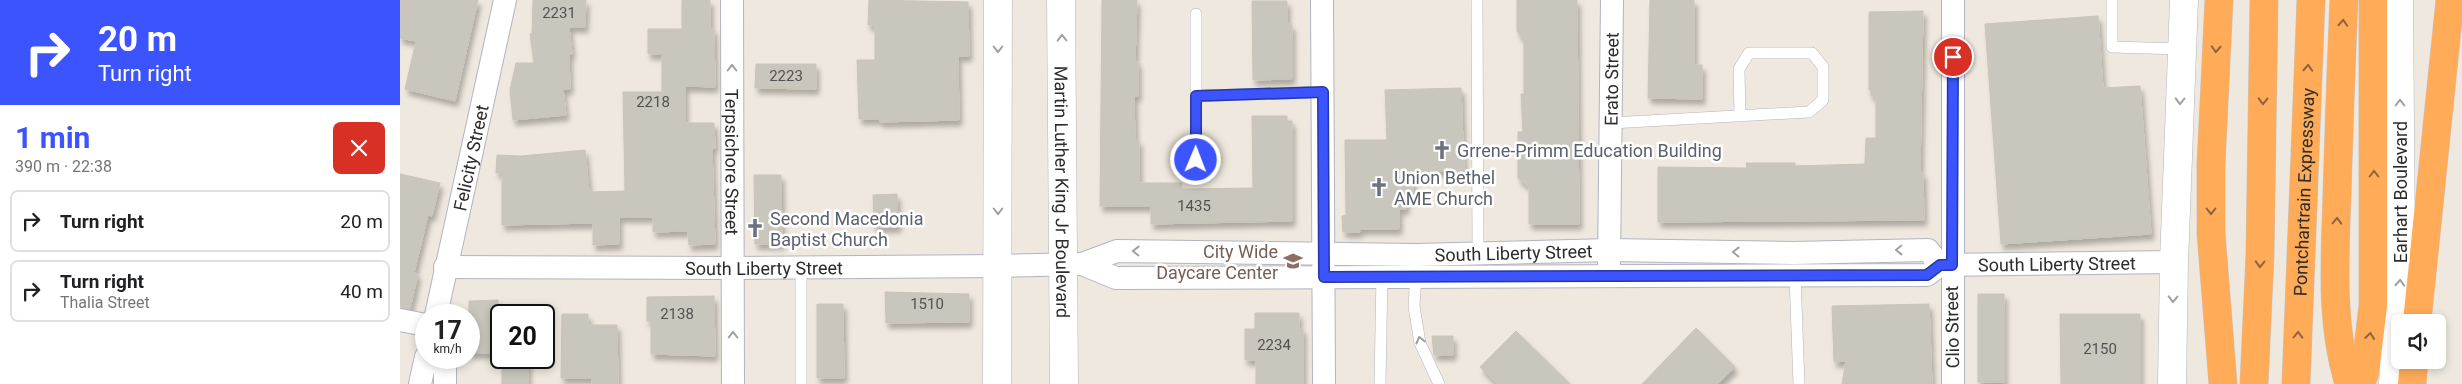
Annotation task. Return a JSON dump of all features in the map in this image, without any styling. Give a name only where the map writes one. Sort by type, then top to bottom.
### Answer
[{"type":"highway","points":[[2219,0],[2211,165],[2211,233],[2223,384]]},
{"type":"highway","points":[[2254,384],[2260,254],[2264,0]]},
{"type":"highway","name":"Pontchartrain Expressway","points":[[2296,384],[2311,0]]},
{"type":"highway","points":[[2344,0],[2335,270],[2337,328],[2342,360],[2349,384]]},
{"type":"highway","points":[[2361,384],[2370,333],[2374,280],[2373,0]]},
{"type":"highway","points":[[2418,314],[2450,0]]},
{"type":"highway","points":[[2412,384],[2413,369]]},
{"type":"main road","points":[[997,384],[998,0]]},
{"type":"main road","name":"Martin Luther King Jr Boulevard","points":[[1061,0],[1073,264],[1064,384]]},
{"type":"main road","points":[[2172,384],[2174,262],[2184,0]]},
{"type":"main road","name":"Earhart Boulevard","points":[[2393,384],[2402,252],[2399,0]]},
{"type":"street","name":"Felicity Street","points":[[438,304],[505,0]]},
{"type":"street","name":"Terpsichore Street","points":[[732,0],[733,384]]},
{"type":"street","points":[[1322,0],[1324,384]]},
{"type":"street","name":"Erato Street","points":[[1609,276],[1612,0]]},
{"type":"street","name":"Clio Street","points":[[1953,0],[1946,265],[1953,384]]},
{"type":"street","name":"South Liberty Street","points":[[1073,264],[1116,278],[1382,277],[1416,266],[1478,252],[1610,250],[1793,253],[1928,250],[1946,265]]},
{"type":"street","name":"South Liberty Street","points":[[445,267],[801,268],[998,266],[1073,264],[1116,251],[1382,254],[1416,266],[1609,276],[1927,275],[1946,265],[2174,262]]},
{"type":"street","points":[[400,320],[415,323]]},
{"type":"street","points":[[420,384],[423,369]]},
{"type":"street","points":[[445,369],[445,384]]},
{"type":"lane","points":[[1478,0],[1478,252]]},
{"type":"lane","points":[[2112,0],[2112,47],[2182,49]]},
{"type":"lane","points":[[1196,14],[1196,160]]},
{"type":"lane","points":[[1611,123],[1740,116],[1809,112],[1823,100],[1823,67],[1812,53],[1749,53],[1739,69],[1740,116]]},
{"type":"lane","points":[[1196,96],[1323,92]]},
{"type":"lane","points":[[1380,384],[1382,254]]},
{"type":"lane","points":[[1416,266],[1414,306],[1420,343],[1439,384]]},
{"type":"lane","points":[[801,268],[801,384]]},
{"type":"lane","points":[[1795,276],[1798,384]]},
{"type":"building","points":[[400,0],[478,0],[455,101],[405,89],[416,41],[400,38]]},
{"type":"building","points":[[533,0],[586,0],[585,27],[569,27],[572,54],[569,54],[570,89],[563,89],[566,115],[513,120],[510,90],[516,63],[534,63],[530,34],[532,34]]},
{"type":"building","points":[[682,0],[710,0],[710,29],[714,29],[715,87],[685,86],[685,123],[714,123],[715,148],[712,148],[715,244],[689,245],[688,231],[653,232],[653,217],[619,217],[619,244],[593,245],[593,223],[502,225],[502,173],[496,173],[497,155],[521,156],[585,150],[589,192],[625,191],[623,92],[662,92],[662,54],[648,54],[648,29],[682,29]]},
{"type":"building","points":[[869,0],[968,2],[969,56],[958,56],[959,120],[880,122],[880,119],[859,119],[857,60],[875,60],[875,25],[868,25]]},
{"type":"building","points":[[1102,0],[1137,0],[1135,62],[1138,62],[1138,96],[1134,96],[1135,141],[1139,140],[1139,183],[1182,183],[1182,189],[1253,188],[1252,116],[1287,116],[1287,121],[1292,121],[1292,221],[1151,224],[1151,206],[1100,206]]},
{"type":"building","points":[[1517,0],[1577,0],[1579,224],[1529,224],[1529,187],[1518,178],[1518,132],[1523,132],[1521,94],[1524,94],[1524,40],[1517,31]]},
{"type":"building","points":[[1650,0],[1694,0],[1694,65],[1702,65],[1702,99],[1648,98]]},
{"type":"building","points":[[1252,1],[1287,1],[1287,24],[1292,25],[1292,79],[1253,80]]},
{"type":"building","points":[[1923,11],[1920,173],[1923,173],[1924,220],[1658,222],[1658,167],[1747,168],[1746,163],[1795,163],[1795,166],[1865,164],[1866,138],[1876,138],[1876,96],[1871,96],[1871,90],[1869,90],[1869,12]]},
{"type":"building","points":[[2098,16],[2103,88],[2140,86],[2151,234],[2001,244],[1985,24]]},
{"type":"building","points":[[756,64],[816,64],[816,89],[755,88]]},
{"type":"building","points":[[1461,88],[1464,171],[1413,172],[1413,199],[1406,199],[1406,209],[1399,209],[1399,229],[1359,229],[1360,232],[1343,232],[1342,216],[1346,215],[1345,140],[1387,140],[1385,90]]},
{"type":"building","points":[[400,174],[440,183],[432,216],[428,215],[414,273],[418,274],[410,309],[400,307]]},
{"type":"building","points":[[754,175],[781,175],[782,244],[755,244]]},
{"type":"building","points":[[897,194],[898,227],[874,227],[873,195]]},
{"type":"building","points":[[885,292],[969,294],[969,322],[886,323]]},
{"type":"building","points":[[1978,294],[2004,294],[2004,382],[1978,382]]},
{"type":"building","points":[[714,296],[715,356],[651,354],[651,321],[647,321],[647,297]]},
{"type":"building","points":[[498,300],[498,304],[490,304],[490,353],[480,353],[480,304],[469,304],[469,301]]},
{"type":"building","points":[[817,304],[843,304],[844,378],[817,378]]},
{"type":"building","points":[[1929,304],[1932,384],[1842,384],[1846,361],[1834,362],[1832,306]]},
{"type":"building","points":[[1255,313],[1299,313],[1299,329],[1303,329],[1303,384],[1256,384],[1256,360],[1245,360],[1245,329],[1255,329]]},
{"type":"building","points":[[562,314],[588,314],[588,325],[617,325],[618,384],[592,384],[592,378],[561,378]]},
{"type":"building","points":[[2060,314],[2140,314],[2140,384],[2061,384]]},
{"type":"building","points":[[1696,328],[1735,367],[1718,384],[1642,384]]},
{"type":"building","points":[[1516,331],[1570,384],[1497,384],[1480,367]]},
{"type":"building","points":[[1432,336],[1453,336],[1453,355],[1434,355]]},
{"type":"building","points":[[502,369],[528,369],[528,384],[502,384]]},
{"type":"place","name":"Grrene-Primm Education Building","points":[[1442,150]]},
{"type":"place","name":"Union Bethel AME Church","points":[[1379,187]]},
{"type":"place","name":"Second Macedonia Baptist Church","points":[[755,228]]},
{"type":"place","name":"City Wide Daycare Center","points":[[1293,261]]},
{"type":"route","points":[[1196,160],[1196,96],[1323,92],[1324,277],[1927,275],[1940,265],[1952,265],[1953,57]]}]
